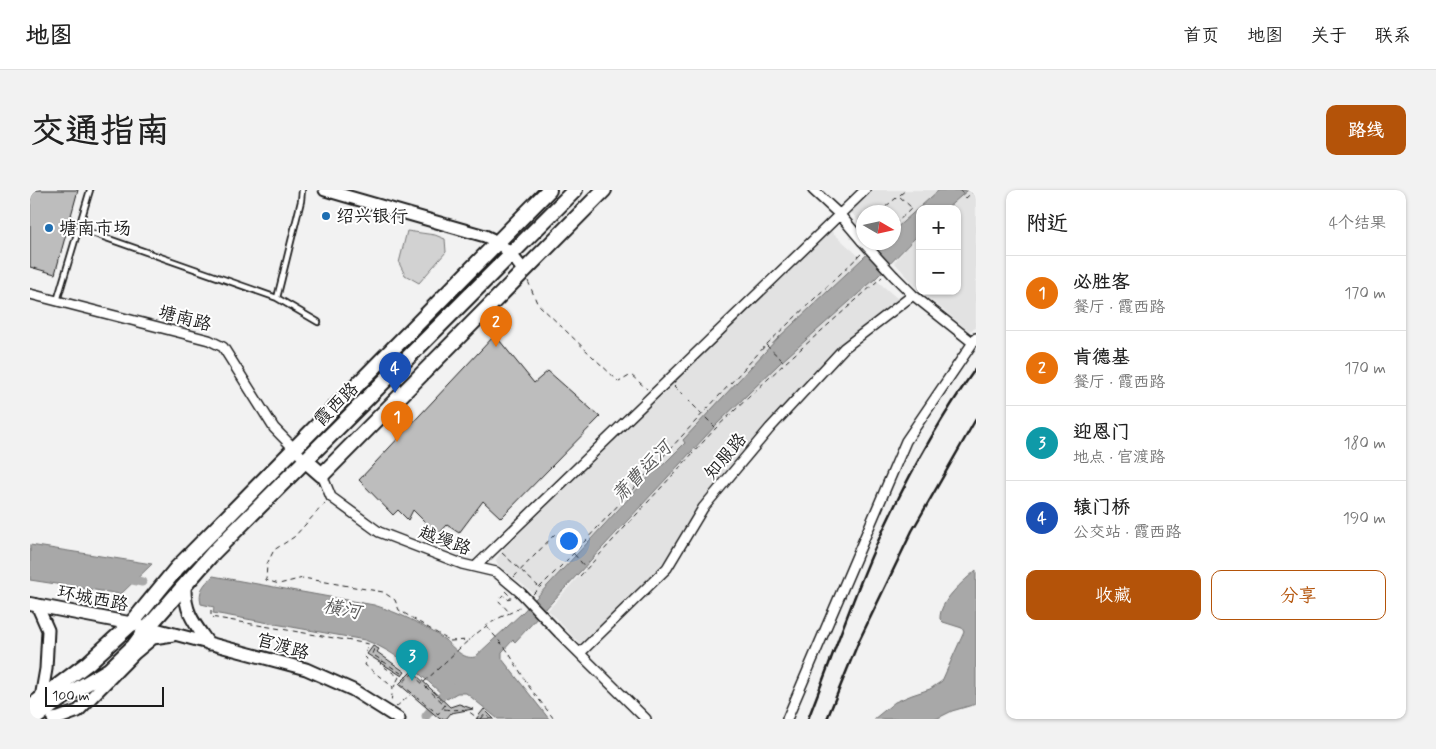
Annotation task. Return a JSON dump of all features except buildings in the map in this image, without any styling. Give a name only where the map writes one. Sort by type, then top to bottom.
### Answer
[{"type":"main road","name":"霞西路","points":[[36,702],[88,663],[131,624],[177,568],[549,190]]},
{"type":"main road","name":"霞西路","points":[[34,719],[59,700],[109,670],[134,646],[148,627],[198,570],[576,190]]},
{"type":"main road","points":[[306,461],[322,475],[604,190]]},
{"type":"main road","name":"环城西路","points":[[34,604],[148,627]]},
{"type":"street","points":[[325,190],[485,236],[499,242],[524,271]]},
{"type":"street","points":[[813,190],[840,215],[856,235]]},
{"type":"street","points":[[475,568],[865,190]]},
{"type":"street","points":[[787,719],[906,441],[974,340],[913,295],[869,250]]},
{"type":"street","name":"塘南路","points":[[30,294],[209,340],[223,347],[274,428],[306,461]]},
{"type":"street","name":"知服路","points":[[580,653],[667,568],[703,508],[770,428],[844,348],[913,295]]},
{"type":"street","points":[[322,475],[331,497]]},
{"type":"street","name":"越缦路","points":[[331,497],[379,532],[462,564],[496,572],[525,596],[559,633],[646,719]]},
{"type":"street","points":[[185,585],[185,600],[189,615],[209,644]]},
{"type":"street","points":[[34,604],[48,630],[46,669],[36,702]]},
{"type":"street","name":"官渡路","points":[[148,627],[306,669],[353,690],[391,717]]},
{"type":"street","points":[[53,719],[78,711],[135,653],[153,638],[177,635]]},
{"type":"lane","points":[[57,302],[90,190]]},
{"type":"lane","points":[[276,298],[301,201],[302,190]]},
{"type":"lane","points":[[92,233],[276,298],[318,322]]},
{"type":"path","points":[[888,205],[906,190]]},
{"type":"path","points":[[960,190],[966,198],[975,190]]},
{"type":"path","points":[[899,196],[912,208],[901,218]]},
{"type":"path","points":[[525,596],[539,587],[573,554],[766,345],[859,250]]},
{"type":"path","points":[[524,271],[537,303],[619,382],[631,375],[653,394]]},
{"type":"path","points":[[580,576],[716,428],[882,276]]},
{"type":"path","points":[[766,345],[785,363]]},
{"type":"path","points":[[668,380],[716,428]]},
{"type":"path","points":[[331,497],[294,537],[274,550],[267,564],[266,580],[279,584],[303,578],[383,592],[395,600],[399,610],[450,641],[470,640]]},
{"type":"path","points":[[521,570],[556,534]]},
{"type":"path","points":[[496,547],[539,587]]},
{"type":"path","points":[[573,554],[587,568]]},
{"type":"path","points":[[509,583],[502,589],[511,597],[509,600],[503,595],[498,600],[510,613]]},
{"type":"path","points":[[424,682],[487,626],[516,611],[522,605]]},
{"type":"path","points":[[211,610],[211,617],[369,644],[364,656],[367,658],[365,665],[394,687]]},
{"type":"path","points":[[487,626],[507,650],[530,688],[554,719]]},
{"type":"path","points":[[374,649],[372,654],[408,677]]},
{"type":"path","points":[[383,661],[380,664],[399,677],[394,687],[391,717]]},
{"type":"path","points":[[412,674],[445,705],[438,714],[401,684],[408,677],[412,674]]},
{"type":"path","points":[[391,717],[410,695]]},
{"type":"path","points":[[443,708],[450,710],[461,708],[470,711],[479,719],[485,714],[491,719]]},
{"type":"shaded area","points":[[872,190],[939,190],[922,205],[916,205],[916,210],[901,224],[901,205],[856,205]]},
{"type":"shaded area","points":[[968,190],[976,190],[976,328],[969,331],[925,295],[961,295],[961,205],[951,205]]},
{"type":"shaded area","points":[[856,205],[856,218],[850,211]]},
{"type":"shaded area","points":[[407,231],[435,235],[445,239],[446,252],[419,283],[405,275],[399,263]]},
{"type":"shaded area","points":[[831,231],[862,259],[778,338],[684,440],[685,443],[658,471],[655,469],[537,596],[498,565],[496,560],[504,548]]},
{"type":"shaded area","points":[[916,238],[916,287],[894,262]]},
{"type":"shaded area","points":[[875,279],[898,299],[838,349],[708,492],[667,558],[582,646],[548,610],[717,424],[780,363]]},
{"type":"water","points":[[939,190],[968,190],[951,205],[922,205]]},
{"type":"water","points":[[916,210],[916,237],[875,279],[780,363],[717,424],[515,642],[513,640],[502,652],[502,659],[549,719],[498,719],[466,693],[457,693],[447,699],[419,673],[399,658],[365,640],[213,613],[214,607],[201,604],[200,595],[202,589],[213,576],[374,605],[402,615],[437,634],[462,655],[475,657],[522,613],[656,469],[658,470],[685,443],[683,440],[778,338],[872,250],[901,250],[901,224]]},
{"type":"water","points":[[30,545],[152,564],[121,594],[30,580]]},
{"type":"water","points":[[976,570],[976,704],[952,711],[936,719],[874,719],[895,702],[930,689],[942,681],[964,632],[962,628],[943,622],[940,619],[941,612],[953,592]]},
{"type":"waterway","name":"横河","points":[[123,578],[142,582]]},
{"type":"waterway","points":[[426,716],[450,686]]},
{"type":"railway","points":[[808,719],[857,592],[885,526],[908,479],[961,389],[976,368]]},
{"type":"railway","points":[[827,719],[858,643],[912,531],[976,419]]},
{"type":"place","name":"绍兴银行","points":[[326,216]]},
{"type":"place","name":"塘南市场","points":[[49,228]]},
{"type":"place","name":"肯德基","points":[[496,347]]},
{"type":"place","name":"辕门桥","points":[[395,393]]},
{"type":"place","name":"必胜客","points":[[397,442]]},
{"type":"place","name":"迎恩门","points":[[412,681]]},
{"type":"water label","name":"萧曹运河","points":[[641,471]]}]
